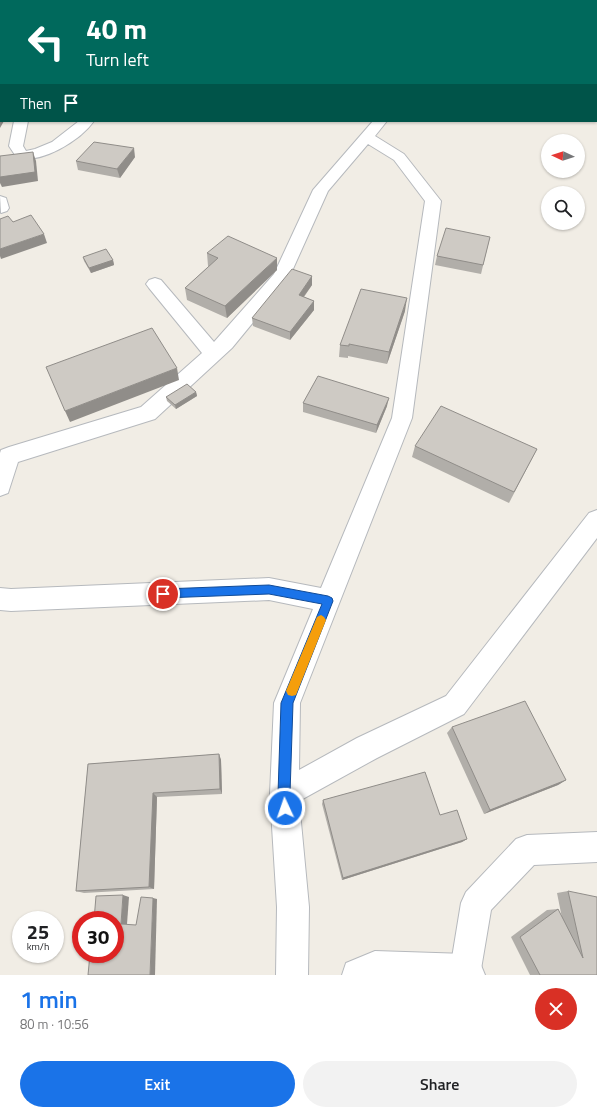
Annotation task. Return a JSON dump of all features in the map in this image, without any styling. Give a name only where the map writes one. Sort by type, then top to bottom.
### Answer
[{"type":"street","points":[[21,122],[16,146],[12,153],[31,156],[44,151],[66,138],[85,122]]},
{"type":"street","points":[[0,486],[5,456],[148,413],[225,343],[282,276],[321,190],[374,129],[399,157],[434,201],[402,418],[287,703],[284,794],[293,907],[292,975]]},
{"type":"street","points":[[0,201],[0,208]]},
{"type":"street","points":[[155,284],[213,354]]},
{"type":"street","points":[[284,794],[367,748],[455,705],[597,520]]},
{"type":"street","points":[[0,599],[12,600],[269,589],[328,601]]},
{"type":"street","points":[[358,975],[375,966],[468,973],[477,903],[527,850],[597,847]]},
{"type":"building","points":[[94,142],[134,148],[117,169],[76,161]]},
{"type":"building","points":[[33,152],[35,172],[0,177],[0,156]]},
{"type":"building","points":[[31,215],[44,234],[0,249],[0,219],[8,216],[13,222]]},
{"type":"building","points":[[446,228],[490,237],[483,265],[437,256]]},
{"type":"building","points":[[228,236],[277,258],[225,306],[185,288],[218,258],[207,253]]},
{"type":"building","points":[[106,249],[113,260],[89,268],[83,257]]},
{"type":"building","points":[[292,269],[312,276],[299,295],[314,301],[290,332],[252,318]]},
{"type":"building","points":[[361,289],[407,298],[389,352],[349,344],[349,346],[340,345]]},
{"type":"building","points":[[152,328],[177,368],[65,411],[46,367]]},
{"type":"building","points":[[318,376],[389,398],[377,425],[303,403]]},
{"type":"building","points":[[187,384],[196,392],[175,405],[166,397]]},
{"type":"building","points":[[441,406],[537,449],[514,492],[415,446]]},
{"type":"building","points":[[525,701],[566,780],[490,810],[452,727]]},
{"type":"building","points":[[219,754],[220,789],[153,793],[149,887],[76,891],[88,764]]},
{"type":"building","points":[[425,772],[440,815],[457,810],[467,839],[343,878],[323,800]]},
{"type":"building","points":[[568,891],[597,897],[597,975],[540,975],[520,937],[558,909],[583,958]]},
{"type":"building","points":[[123,895],[122,911],[95,911],[96,896]]},
{"type":"building","points":[[141,897],[153,898],[150,975],[88,975],[89,963],[124,963],[124,924],[136,925]]},
{"type":"slow traffic","points":[[292,691],[321,620]]},
{"type":"route","points":[[163,594],[269,589],[328,601],[287,703],[284,794],[285,808]]}]
